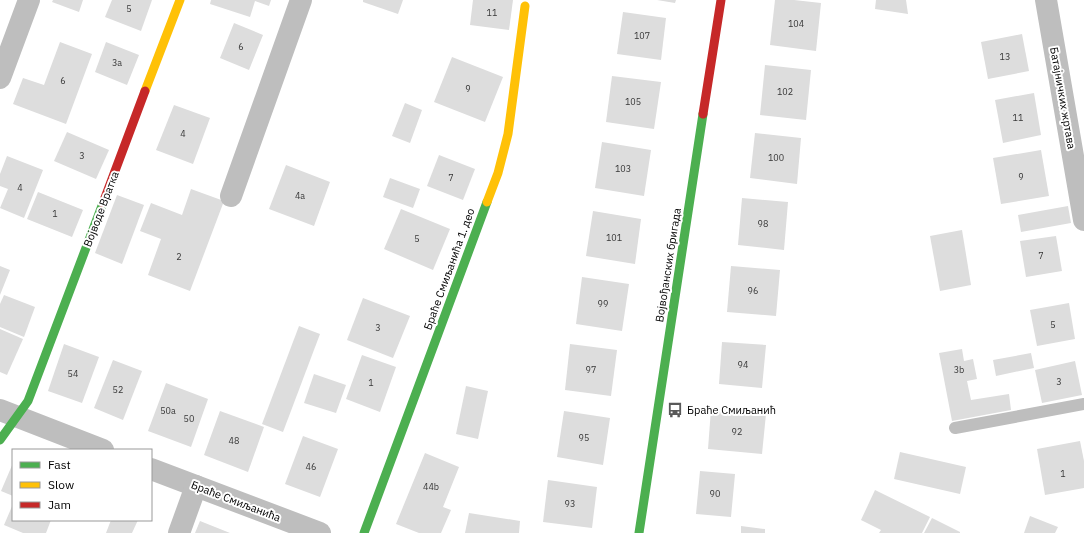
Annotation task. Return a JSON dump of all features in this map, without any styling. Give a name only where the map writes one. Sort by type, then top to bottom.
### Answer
[{"type":"street","points":[[0,78],[29,0]]},
{"type":"street","name":"Војводе Вратка","points":[[0,440],[9,413],[28,401],[180,0]]},
{"type":"street","points":[[231,196],[301,0]]},
{"type":"street","name":"Војвођанских бригада","points":[[639,533],[721,0]]},
{"type":"street","name":"Батајничких жртава","points":[[1046,0],[1075,112],[1084,220]]},
{"type":"street","name":"Браће Смиљанића 1. део","points":[[364,533],[498,173],[508,134],[525,6]]},
{"type":"street","points":[[9,413],[101,449]]},
{"type":"street","name":"Браће Смиљанића","points":[[152,469],[320,533]]},
{"type":"street","points":[[179,533],[196,486]]},
{"type":"lane","points":[[956,428],[1084,404]]},
{"type":"building","points":[[53,0],[83,0],[79,12],[52,2]]},
{"type":"building","points":[[112,0],[152,0],[141,31],[105,17]]},
{"type":"building","points":[[211,0],[271,0],[269,6],[255,1],[250,17],[210,4]]},
{"type":"building","points":[[363,0],[403,0],[398,14],[363,2]]},
{"type":"building","points":[[473,0],[513,0],[509,30],[470,25]]},
{"type":"building","points":[[657,0],[676,0],[675,3]]},
{"type":"building","points":[[775,0],[794,0],[821,3],[816,51],[770,45]]},
{"type":"building","points":[[876,0],[906,0],[908,14],[875,9]]},
{"type":"building","points":[[623,12],[666,18],[661,60],[617,54]]},
{"type":"building","points":[[234,23],[263,35],[249,70],[220,58]]},
{"type":"building","points":[[1022,34],[1029,71],[988,79],[981,42]]},
{"type":"building","points":[[60,42],[92,54],[66,124],[13,104],[23,78],[44,85]]},
{"type":"building","points":[[106,42],[139,55],[127,85],[95,72]]},
{"type":"building","points":[[452,57],[503,77],[485,122],[434,102]]},
{"type":"building","points":[[765,65],[811,70],[806,120],[760,115]]},
{"type":"building","points":[[612,76],[661,82],[654,129],[606,122]]},
{"type":"building","points":[[1034,93],[1041,135],[1003,143],[995,100]]},
{"type":"building","points":[[405,103],[422,110],[410,143],[392,136]]},
{"type":"building","points":[[174,105],[210,118],[193,164],[156,150]]},
{"type":"building","points":[[67,132],[109,150],[96,179],[54,161]]},
{"type":"building","points":[[755,133],[801,138],[797,184],[750,178]]},
{"type":"building","points":[[602,142],[651,150],[644,196],[595,188]]},
{"type":"building","points":[[1041,150],[1049,196],[1001,204],[993,158]]},
{"type":"building","points":[[439,155],[475,169],[463,200],[427,186]]},
{"type":"building","points":[[7,156],[43,170],[24,218],[0,208],[8,189],[0,186],[0,174]]},
{"type":"building","points":[[286,165],[330,182],[314,226],[269,209]]},
{"type":"building","points":[[390,178],[420,189],[413,208],[383,197]]},
{"type":"building","points":[[191,189],[224,201],[190,291],[148,275],[161,239],[140,231],[151,203],[182,215]]},
{"type":"building","points":[[38,192],[83,210],[72,237],[27,219]]},
{"type":"building","points":[[117,195],[144,205],[122,264],[95,253]]},
{"type":"building","points":[[742,198],[788,202],[784,250],[738,245]]},
{"type":"building","points":[[1068,206],[1071,223],[1021,232],[1018,215]]},
{"type":"building","points":[[401,209],[450,229],[433,270],[384,249]]},
{"type":"building","points":[[593,211],[641,219],[635,264],[586,256]]},
{"type":"building","points":[[962,230],[971,285],[940,291],[930,236]]},
{"type":"building","points":[[1056,236],[1062,271],[1026,277],[1020,241]]},
{"type":"building","points":[[0,266],[10,270],[0,295]]},
{"type":"building","points":[[731,266],[780,270],[776,316],[727,312]]},
{"type":"building","points":[[582,277],[629,284],[622,331],[576,324]]},
{"type":"building","points":[[4,295],[35,307],[24,337],[0,327],[0,304]]},
{"type":"building","points":[[363,298],[410,316],[393,358],[347,340]]},
{"type":"building","points":[[1069,303],[1075,339],[1037,346],[1030,310]]},
{"type":"building","points":[[299,326],[320,334],[283,432],[262,424]]},
{"type":"building","points":[[0,329],[23,339],[7,375],[0,372]]},
{"type":"building","points":[[722,342],[766,345],[762,388],[719,384]]},
{"type":"building","points":[[64,344],[99,357],[82,403],[48,391]]},
{"type":"building","points":[[570,344],[617,350],[611,396],[565,390]]},
{"type":"building","points":[[962,349],[964,361],[973,359],[977,379],[967,381],[971,400],[1009,394],[1011,410],[952,421],[939,353]]},
{"type":"building","points":[[1031,353],[1034,368],[996,376],[993,360]]},
{"type":"building","points":[[362,355],[396,367],[380,412],[346,399]]},
{"type":"building","points":[[113,360],[142,371],[123,420],[94,408]]},
{"type":"building","points":[[1075,361],[1082,395],[1042,403],[1035,370]]},
{"type":"building","points":[[314,374],[346,385],[336,413],[304,403]]},
{"type":"building","points":[[166,383],[208,399],[191,447],[148,431]]},
{"type":"building","points":[[466,386],[488,391],[478,439],[456,434]]},
{"type":"building","points":[[711,409],[766,414],[762,454],[708,449]]},
{"type":"building","points":[[220,411],[264,427],[248,472],[204,455]]},
{"type":"building","points":[[564,411],[610,418],[603,465],[557,457]]},
{"type":"building","points":[[303,436],[338,449],[320,497],[285,484]]},
{"type":"building","points":[[1080,441],[1084,461],[1084,488],[1045,495],[1037,449]]},
{"type":"building","points":[[900,452],[966,467],[960,494],[894,479]]},
{"type":"building","points":[[425,453],[459,467],[443,507],[451,510],[441,533],[419,533],[396,524]]},
{"type":"building","points":[[12,465],[12,496],[1,491]]},
{"type":"building","points":[[700,471],[735,474],[731,517],[696,514]]},
{"type":"building","points":[[548,480],[597,487],[592,528],[543,522]]},
{"type":"building","points":[[875,490],[930,517],[922,533],[879,533],[881,530],[861,520]]},
{"type":"building","points":[[12,506],[12,521],[51,521],[46,533],[23,533],[4,525]]},
{"type":"building","points":[[469,513],[520,521],[519,533],[465,533]]},
{"type":"building","points":[[1030,516],[1058,527],[1055,533],[1024,533]]},
{"type":"building","points":[[932,518],[960,532],[960,533],[924,533]]},
{"type":"building","points":[[111,521],[138,521],[132,533],[106,533]]},
{"type":"building","points":[[200,521],[230,533],[195,533]]},
{"type":"building","points":[[741,526],[765,529],[765,533],[741,533]]},
{"type":"traffic: fast","points":[[639,533],[703,114]]},
{"type":"traffic: fast","points":[[364,533],[487,202]]},
{"type":"traffic: fast","points":[[0,440],[28,401],[103,203]]},
{"type":"traffic: slow","points":[[145,91],[180,0]]},
{"type":"traffic: slow","points":[[487,202],[498,173],[508,134],[525,6]]},
{"type":"traffic: jam","points":[[703,114],[721,0]]},
{"type":"traffic: jam","points":[[103,203],[145,91]]},
{"type":"place","name":"Браће Смиљанић","points":[[675,410]]}]
